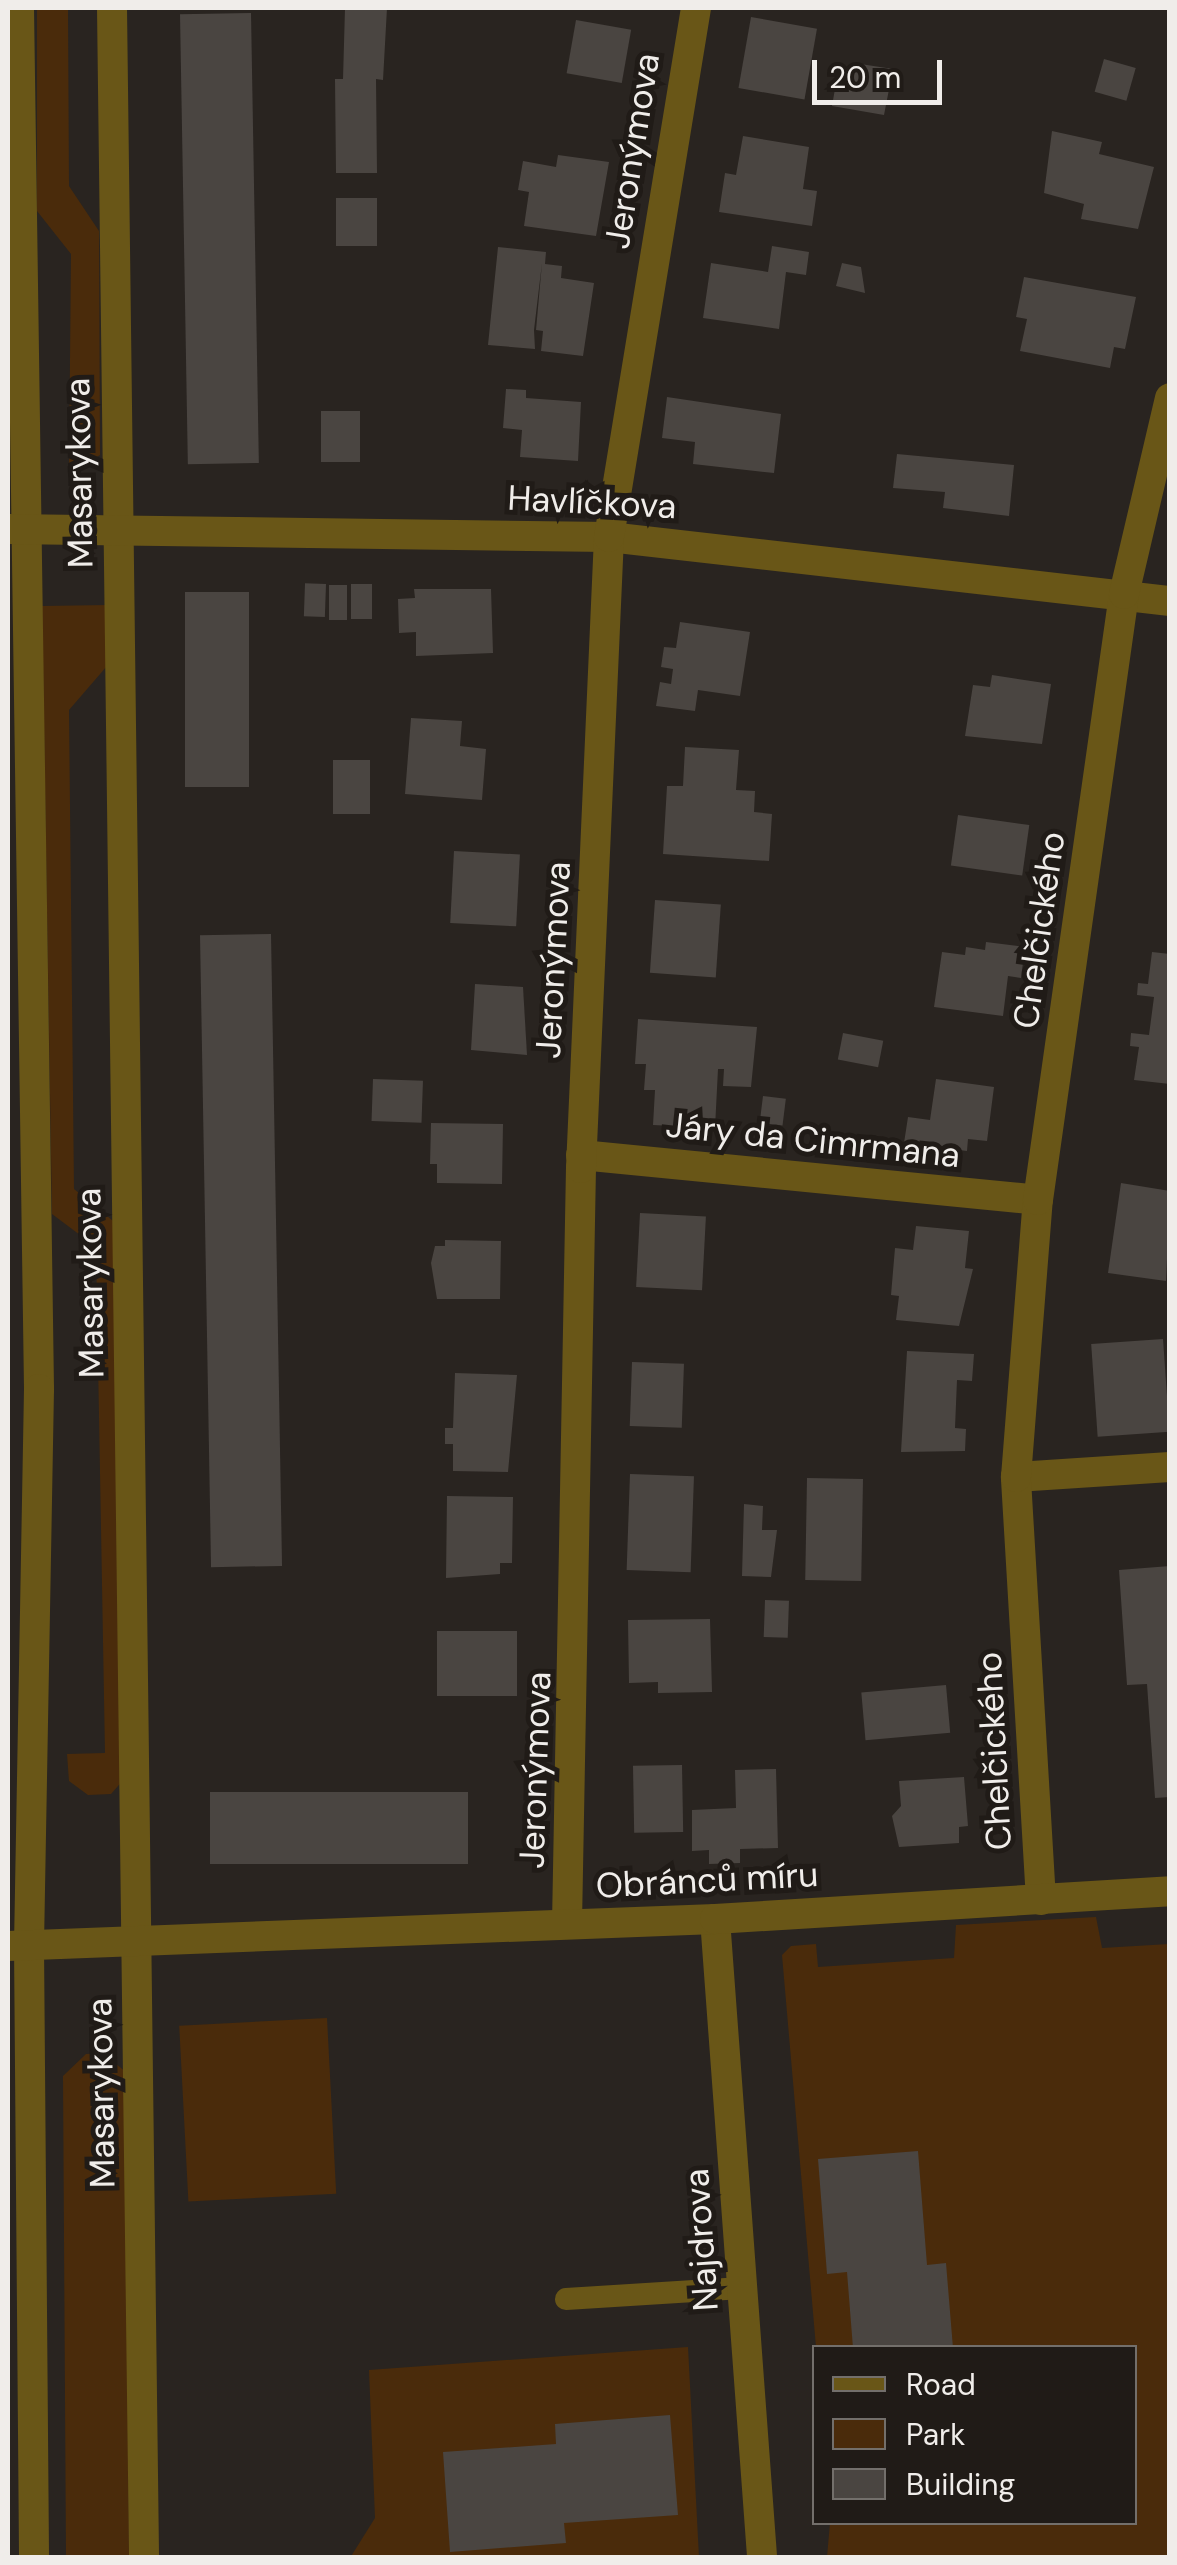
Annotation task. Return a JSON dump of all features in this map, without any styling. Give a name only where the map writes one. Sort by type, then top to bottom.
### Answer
[{"type":"street","name":"Masarykova","points":[[18,8],[16,528],[39,1390],[18,1945],[34,2558]]},
{"type":"street","name":"Masarykova","points":[[112,8],[114,526],[144,2558]]},
{"type":"street","name":"Jeronýmova","points":[[567,1924],[581,1155],[610,536],[696,8]]},
{"type":"street","name":"Chelčického","points":[[1041,1900],[1016,1478],[1038,1200],[1124,594],[1170,398]]},
{"type":"street","name":"Havlíčkova","points":[[16,528],[114,526],[610,536],[1170,601]]},
{"type":"street","name":"Járy da Cimrmana","points":[[581,1155],[1038,1200]]},
{"type":"street","points":[[1016,1478],[1170,1467]]},
{"type":"street","name":"Obránců míru","points":[[18,1945],[715,1918],[1170,1890]]},
{"type":"street","name":"Najdrova","points":[[715,1918],[762,2556]]},
{"type":"lane","points":[[566,2299],[742,2288]]},
{"type":"green space","points":[[37,8],[68,8],[69,186],[99,231],[100,455],[81,467],[69,467],[71,254],[37,211]]},
{"type":"green space","points":[[109,605],[107,666],[69,710],[74,1189],[118,1225],[125,1778],[111,1794],[88,1795],[69,1781],[67,1754],[105,1753],[96,1247],[52,1214],[42,606]]},
{"type":"green space","points":[[1096,1917],[1102,1948],[1169,1944],[1169,2557],[827,2557],[830,2525],[1137,2525],[1137,2345],[816,2345],[782,1955],[791,1946],[816,1944],[818,1967],[954,1958],[956,1925]]},
{"type":"green space","points":[[327,2018],[336,2194],[188,2202],[179,2026]]},
{"type":"green space","points":[[103,2053],[127,2073],[129,2557],[66,2557],[63,2076],[86,2054]]},
{"type":"green space","points":[[688,2347],[699,2557],[350,2558],[375,2518],[369,2370]]},
{"type":"building","points":[[345,8],[387,8],[383,80],[376,79],[377,173],[336,173],[335,79],[343,79]]},
{"type":"building","points":[[251,13],[259,463],[188,464],[180,14]]},
{"type":"building","points":[[751,17],[817,29],[804,100],[738,88]]},
{"type":"building","points":[[576,20],[631,30],[622,83],[567,73]]},
{"type":"building","points":[[1104,59],[1136,68],[1126,101],[1095,92]]},
{"type":"building","points":[[854,63],[893,69],[884,115],[832,106],[836,83],[849,86]]},
{"type":"building","points":[[1052,131],[1102,142],[1099,154],[1154,167],[1138,229],[1081,219],[1084,204],[1044,193]]},
{"type":"building","points":[[743,136],[809,147],[803,189],[817,191],[812,226],[719,212],[725,173],[736,175]]},
{"type":"building","points":[[558,155],[609,162],[596,236],[524,226],[529,192],[518,190],[523,161],[556,167]]},
{"type":"building","points":[[336,198],[377,198],[377,246],[336,246]]},
{"type":"building","points":[[772,246],[809,252],[806,275],[786,272],[779,329],[703,318],[711,263],[768,272]]},
{"type":"building","points":[[498,247],[546,252],[545,264],[562,266],[561,278],[594,283],[583,356],[541,351],[543,331],[536,330],[542,263],[534,330],[535,349],[488,345]]},
{"type":"building","points":[[842,263],[861,267],[865,293],[836,286]]},
{"type":"building","points":[[1024,277],[1136,297],[1125,349],[1114,347],[1110,368],[1020,351],[1027,319],[1016,317]]},
{"type":"building","points":[[506,389],[526,390],[526,398],[581,402],[578,461],[520,457],[522,430],[503,428]]},
{"type":"building","points":[[667,397],[781,414],[774,473],[693,464],[695,442],[662,438]]},
{"type":"building","points":[[321,411],[360,411],[360,462],[321,462]]},
{"type":"building","points":[[897,454],[1014,465],[1009,516],[943,508],[945,492],[893,488]]},
{"type":"building","points":[[305,583],[326,584],[325,617],[304,616]]},
{"type":"building","points":[[351,584],[372,584],[372,619],[351,619]]},
{"type":"building","points":[[329,585],[347,585],[347,620],[329,620]]},
{"type":"building","points":[[414,589],[491,589],[493,653],[416,656],[416,632],[399,633],[398,599],[415,598]]},
{"type":"building","points":[[185,592],[249,592],[249,787],[185,787]]},
{"type":"building","points":[[680,622],[750,632],[740,696],[698,690],[695,711],[656,706],[660,682],[671,684],[673,669],[661,667],[664,647],[676,648]]},
{"type":"building","points":[[992,675],[1051,684],[1042,744],[965,736],[973,685],[990,687]]},
{"type":"building","points":[[411,718],[462,721],[460,746],[486,749],[482,800],[405,794]]},
{"type":"building","points":[[685,747],[739,750],[736,790],[755,791],[754,812],[772,814],[769,861],[663,854],[667,786],[683,786]]},
{"type":"building","points":[[333,760],[370,760],[370,814],[333,814]]},
{"type":"building","points":[[958,815],[1029,825],[1022,876],[951,866]]},
{"type":"building","points":[[454,851],[520,854],[516,926],[450,923]]},
{"type":"building","points":[[655,900],[721,905],[716,977],[650,973]]},
{"type":"building","points":[[271,934],[282,1566],[211,1567],[200,935]]},
{"type":"building","points":[[986,942],[1025,947],[1021,978],[1008,976],[1003,1016],[934,1007],[942,952],[965,955],[966,947],[985,950]]},
{"type":"building","points":[[1152,952],[1170,954],[1170,1084],[1134,1080],[1139,1047],[1130,1046],[1131,1033],[1149,1035],[1154,997],[1137,995],[1138,983],[1148,984]]},
{"type":"building","points":[[475,984],[523,987],[527,1055],[471,1050]]},
{"type":"building","points":[[638,1019],[757,1027],[751,1087],[723,1086],[724,1069],[718,1069],[715,1128],[653,1125],[655,1090],[644,1090],[646,1064],[635,1064]]},
{"type":"building","points":[[843,1033],[883,1041],[878,1067],[838,1060]]},
{"type":"building","points":[[373,1079],[423,1081],[422,1123],[372,1121]]},
{"type":"building","points":[[936,1079],[994,1087],[987,1141],[968,1139],[967,1151],[904,1143],[908,1117],[930,1120]]},
{"type":"building","points":[[763,1096],[786,1099],[783,1126],[760,1123]]},
{"type":"building","points":[[431,1123],[503,1124],[502,1184],[437,1183],[437,1164],[430,1164]]},
{"type":"building","points":[[1121,1183],[1170,1191],[1166,1281],[1108,1273]]},
{"type":"building","points":[[640,1213],[706,1216],[702,1290],[636,1287]]},
{"type":"building","points":[[916,1226],[969,1231],[965,1268],[973,1269],[959,1326],[896,1320],[899,1296],[891,1295],[895,1248],[913,1250]]},
{"type":"building","points":[[445,1240],[501,1241],[500,1299],[437,1299],[431,1263],[435,1246],[445,1246]]},
{"type":"building","points":[[1163,1339],[1169,1432],[1098,1437],[1091,1344]]},
{"type":"building","points":[[907,1351],[974,1354],[972,1381],[957,1380],[955,1428],[966,1429],[965,1451],[901,1452]]},
{"type":"building","points":[[632,1362],[684,1364],[682,1428],[630,1426]]},
{"type":"building","points":[[455,1373],[517,1375],[508,1472],[453,1471],[453,1444],[445,1444],[445,1428],[453,1428]]},
{"type":"building","points":[[630,1474],[694,1476],[691,1572],[627,1570]]},
{"type":"building","points":[[807,1478],[863,1479],[861,1581],[805,1580]]},
{"type":"building","points":[[447,1496],[513,1497],[512,1563],[500,1563],[500,1574],[446,1578]]},
{"type":"building","points":[[744,1504],[763,1506],[762,1530],[777,1530],[771,1577],[742,1576]]},
{"type":"building","points":[[1170,1566],[1170,1797],[1155,1798],[1147,1684],[1127,1685],[1119,1570]]},
{"type":"building","points":[[765,1600],[789,1601],[788,1638],[764,1637]]},
{"type":"building","points":[[710,1619],[712,1692],[658,1693],[658,1682],[629,1683],[628,1620]]},
{"type":"building","points":[[437,1631],[517,1631],[517,1696],[437,1696]]},
{"type":"building","points":[[946,1685],[950,1733],[866,1740],[861,1692]]},
{"type":"building","points":[[682,1765],[683,1832],[634,1833],[633,1766]]},
{"type":"building","points":[[776,1769],[778,1848],[740,1849],[740,1863],[709,1864],[709,1850],[692,1851],[692,1810],[736,1808],[735,1770]]},
{"type":"building","points":[[964,1777],[968,1826],[959,1827],[959,1843],[899,1847],[892,1816],[901,1806],[899,1781]]},
{"type":"building","points":[[210,1792],[468,1792],[468,1864],[210,1864]]},
{"type":"building","points":[[918,2151],[927,2265],[946,2263],[953,2345],[853,2345],[847,2272],[827,2274],[818,2159]]},
{"type":"building","points":[[670,2415],[678,2515],[564,2523],[566,2543],[450,2552],[443,2452],[556,2444],[555,2424]]}]
